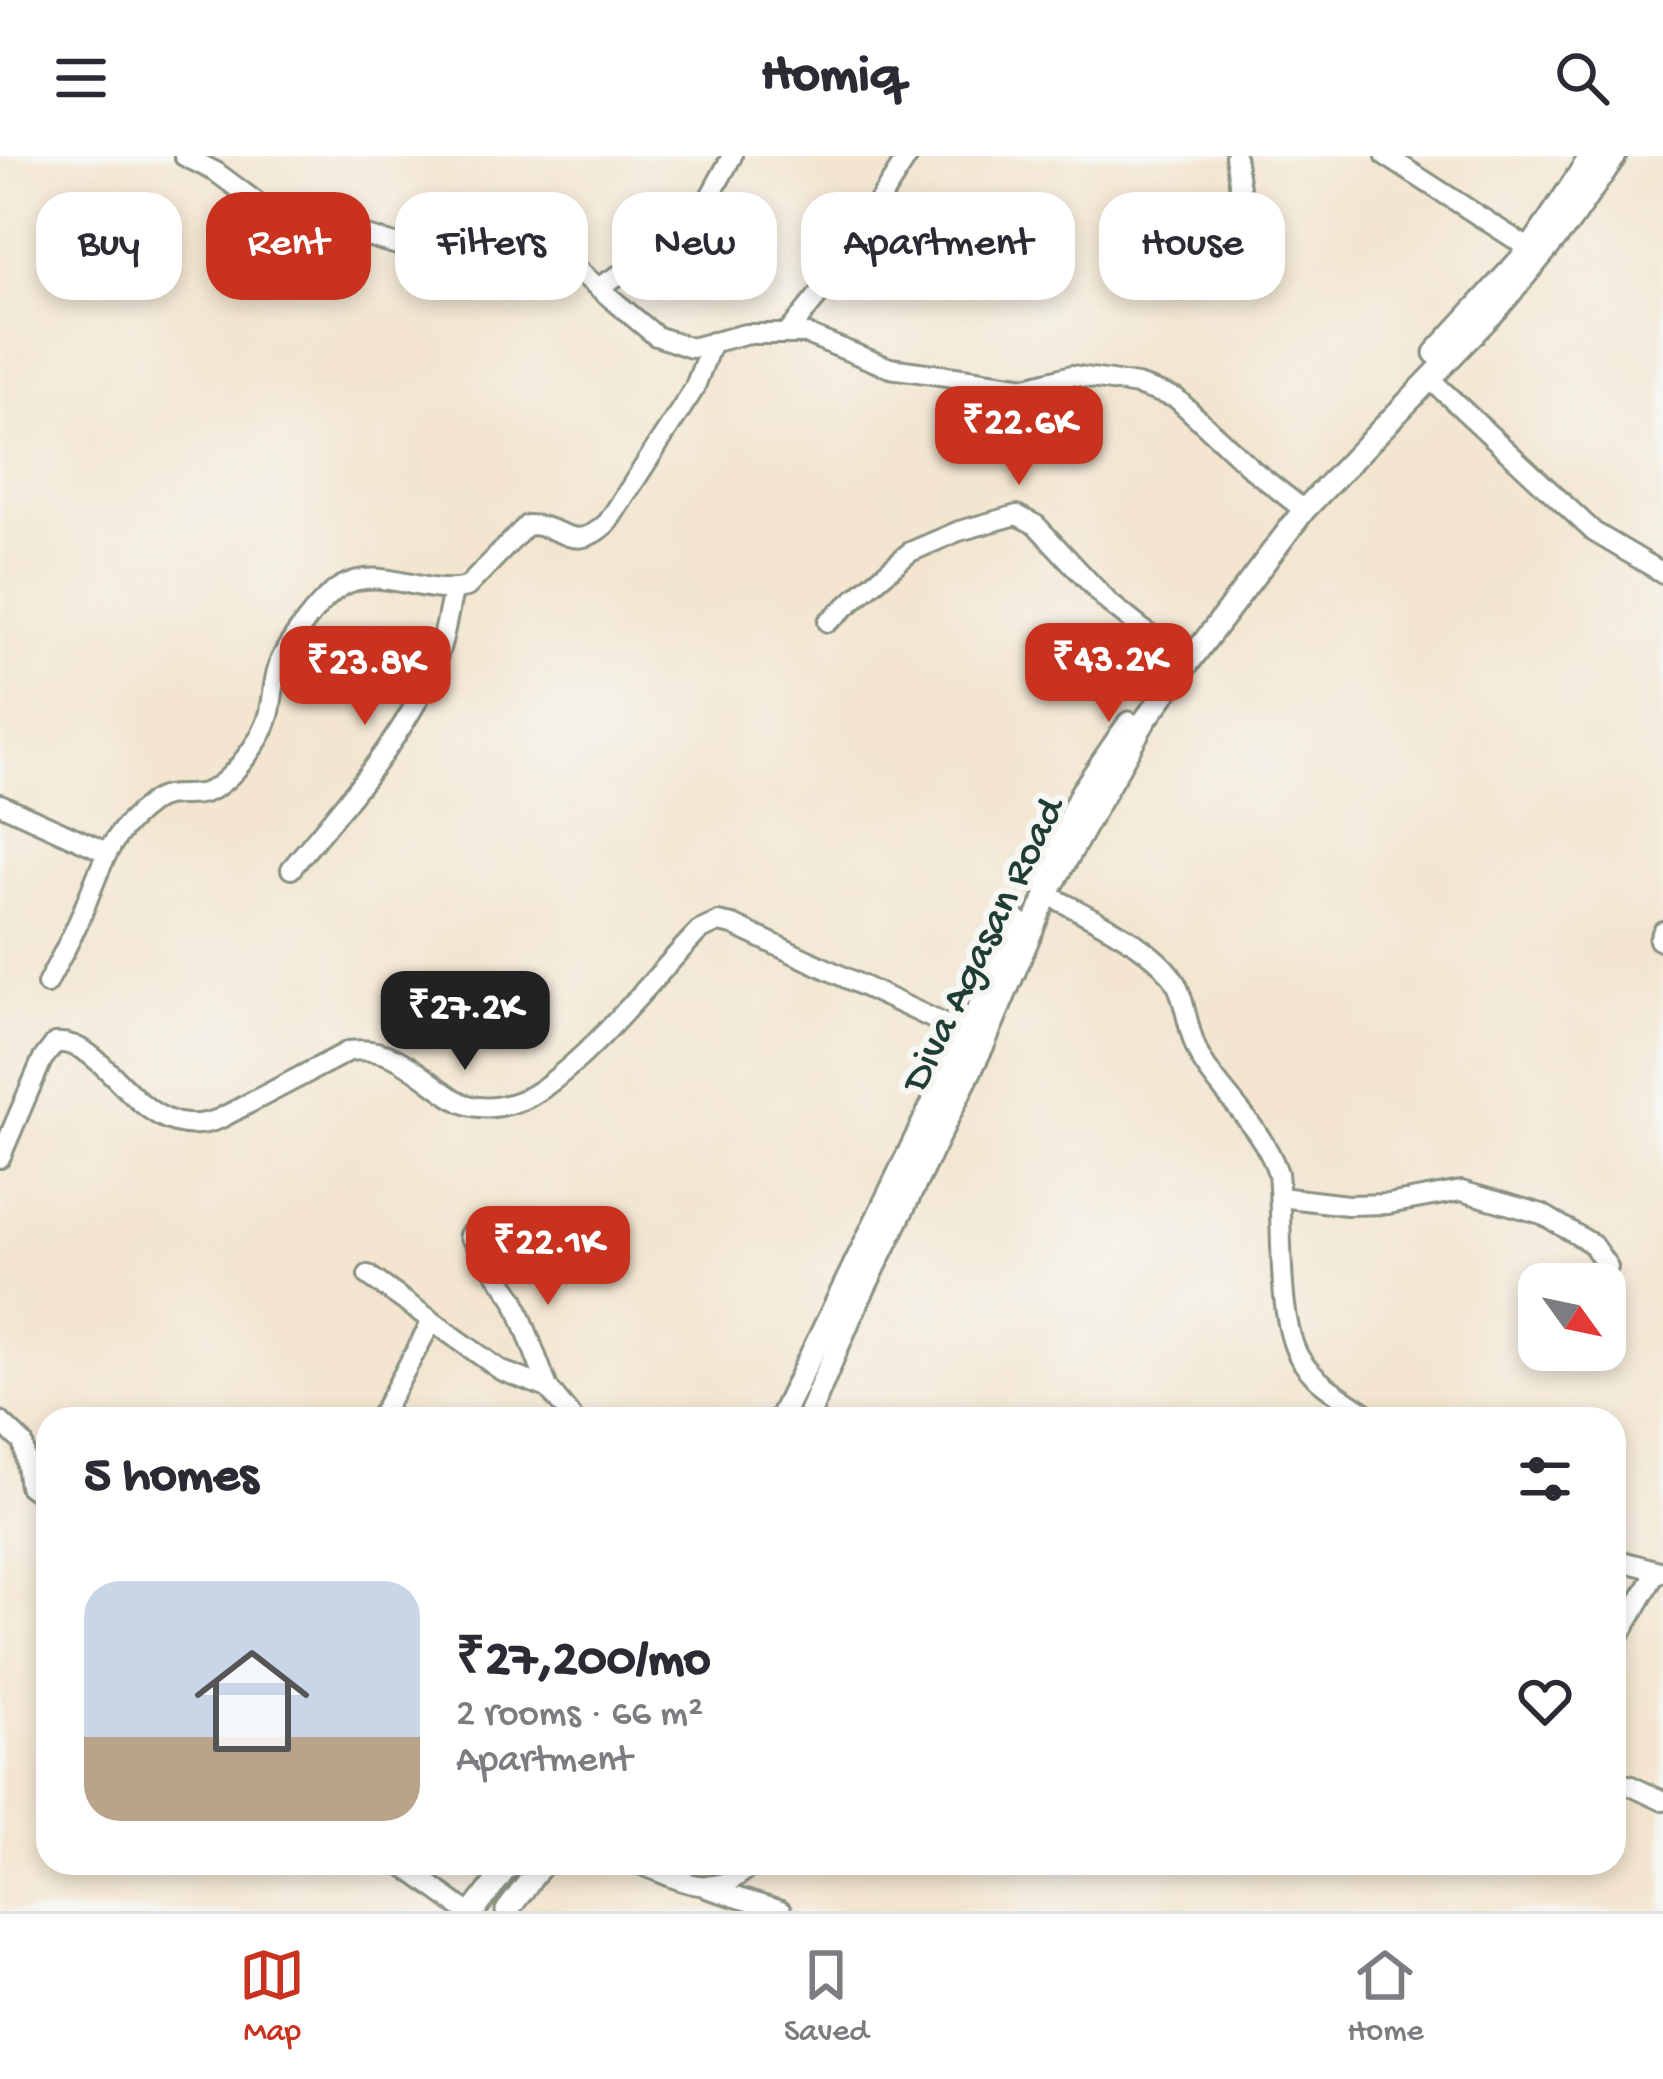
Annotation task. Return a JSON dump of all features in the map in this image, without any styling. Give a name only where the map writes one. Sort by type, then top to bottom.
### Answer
[{"type":"street","points":[[184,156],[216,172],[263,207],[300,223],[453,256],[521,243],[538,245],[656,336],[691,347],[745,334],[806,334],[890,368],[1026,387],[1072,375],[1138,385],[1176,398],[1299,506],[1408,383],[1535,252],[1591,156]]},
{"type":"street","points":[[598,287],[677,242],[705,208],[732,156]]},
{"type":"street","points":[[787,334],[820,293],[908,156]]},
{"type":"street","points":[[1235,156],[1241,192]]},
{"type":"street","points":[[1386,156],[1535,252]]},
{"type":"street","name":"Diva Agasan Road","points":[[812,1407],[976,1039],[1047,894],[1181,659],[1299,506],[1498,308],[1535,252],[1615,156]]},
{"type":"street","points":[[47,984],[79,920],[104,851],[150,803],[165,795],[204,793],[239,766],[273,709],[279,664],[323,600],[344,584],[370,577],[453,591],[467,587],[527,525],[571,539],[598,532],[694,389],[712,342]]},
{"type":"street","points":[[1430,379],[1594,532],[1663,573]]},
{"type":"street","points":[[786,1407],[976,1039],[1081,793],[1181,659],[1108,602],[1036,525],[1017,515],[959,531],[910,552],[828,622]]},
{"type":"street","points":[[291,869],[353,794],[422,693],[439,654],[453,591]]},
{"type":"street","points":[[0,804],[104,851]]},
{"type":"street","points":[[1047,894],[1146,951],[1179,988],[1192,1045],[1271,1151],[1279,1173],[1291,1342],[1303,1364],[1354,1407]]},
{"type":"street","points":[[0,1158],[42,1060],[55,1043],[69,1042],[85,1052],[134,1096],[182,1125],[198,1127],[219,1119],[349,1051],[370,1048],[389,1053],[424,1074],[456,1100],[476,1109],[493,1108],[538,1092],[699,931],[718,922],[976,1039]]},
{"type":"street","points":[[1280,1197],[1347,1205],[1388,1204],[1461,1191],[1542,1214],[1592,1244],[1605,1263]]},
{"type":"street","points":[[469,1235],[514,1298],[558,1407]]},
{"type":"street","points":[[368,1275],[502,1371],[548,1388]]},
{"type":"street","points":[[386,1407],[432,1322]]},
{"type":"street","points":[[0,1421],[22,1443],[29,1486],[36,1491]]},
{"type":"street","points":[[1626,1562],[1660,1572],[1626,1626]]},
{"type":"street","points":[[1628,1784],[1663,1801]]},
{"type":"street","points":[[418,1875],[470,1911],[500,1875]]},
{"type":"street","points":[[507,1911],[534,1875]]},
{"type":"street","points":[[668,1875],[781,1911]]},
{"type":"street","points":[[693,1885],[725,1886],[738,1875]]}]
